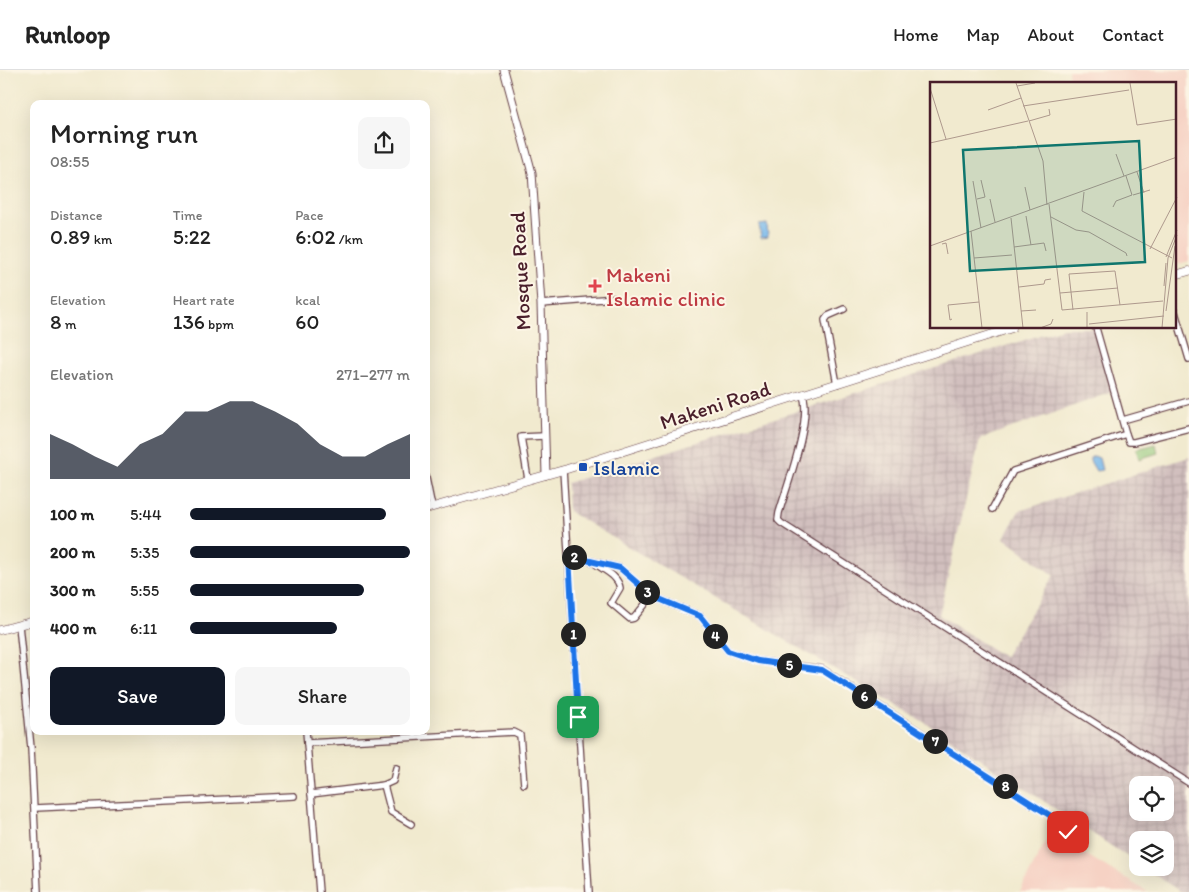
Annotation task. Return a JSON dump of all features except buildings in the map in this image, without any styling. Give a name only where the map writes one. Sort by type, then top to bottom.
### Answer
[{"type":"main road","points":[[1176,275],[1189,271]]},
{"type":"main road","name":"Makeni Road","points":[[430,508],[546,475],[1009,329]]},
{"type":"main road","points":[[0,630],[30,622]]},
{"type":"street","name":"Mosque Road","points":[[504,70],[532,173],[541,304],[546,475]]},
{"type":"street","points":[[541,304],[614,298]]},
{"type":"street","points":[[837,384],[825,320],[828,316],[844,308]]},
{"type":"street","points":[[1176,315],[1189,359]]},
{"type":"street","points":[[1096,329],[1129,442],[1189,428]]},
{"type":"street","points":[[803,395],[807,408],[804,425],[778,520],[1189,783]]},
{"type":"street","points":[[1122,420],[1189,400]]},
{"type":"street","points":[[992,509],[1013,472],[1126,434]]},
{"type":"street","points":[[528,479],[521,437],[544,436]]},
{"type":"street","points":[[562,470],[589,892]]},
{"type":"street","points":[[569,556],[627,572],[652,596],[700,616],[710,627],[722,646],[735,655],[758,661],[822,670],[1062,823],[1068,832],[1066,845],[1068,849]]},
{"type":"street","points":[[593,562],[615,578],[620,588],[611,602],[630,619],[634,618],[652,596]]},
{"type":"street","points":[[19,625],[35,808],[38,892]]},
{"type":"street","points":[[430,734],[518,733],[522,745],[524,784]]},
{"type":"street","points":[[306,735],[319,892]]},
{"type":"street","points":[[307,743],[411,735]]},
{"type":"street","points":[[311,794],[384,785],[393,781],[396,768]]},
{"type":"street","points":[[384,785],[391,812],[411,824]]},
{"type":"street","points":[[35,808],[294,796]]},
{"type":"shaded area","points":[[1068,70],[1189,70],[1189,261],[1176,265],[1176,82],[1069,82]]},
{"type":"shaded area","points":[[1060,329],[1095,329],[1113,392],[980,439],[939,615],[1004,657],[1054,575],[1004,538],[1019,511],[1189,457],[1189,892],[1181,892],[1156,876],[1174,876],[1174,831],[1129,831],[1129,858],[929,725],[568,511],[567,483]]},
{"type":"shaded area","points":[[1050,833],[1148,892],[1020,892]]},
{"type":"green space","points":[[1156,444],[1158,453],[1139,459],[1136,449]]},
{"type":"water","points":[[767,224],[768,237],[761,238],[759,225]]},
{"type":"water","points":[[1094,456],[1099,458],[1102,470],[1096,471],[1090,461],[1090,458]]},
{"type":"place","name":"Makeni Islamic clinic","points":[[595,286]]},
{"type":"place","name":"Islamic","points":[[583,467]]},
{"type":"route","points":[[578,717],[569,556],[620,568],[627,572],[652,596],[700,616],[710,627],[722,646],[735,655],[758,661],[814,667],[822,670],[1062,823],[1068,832]]}]
